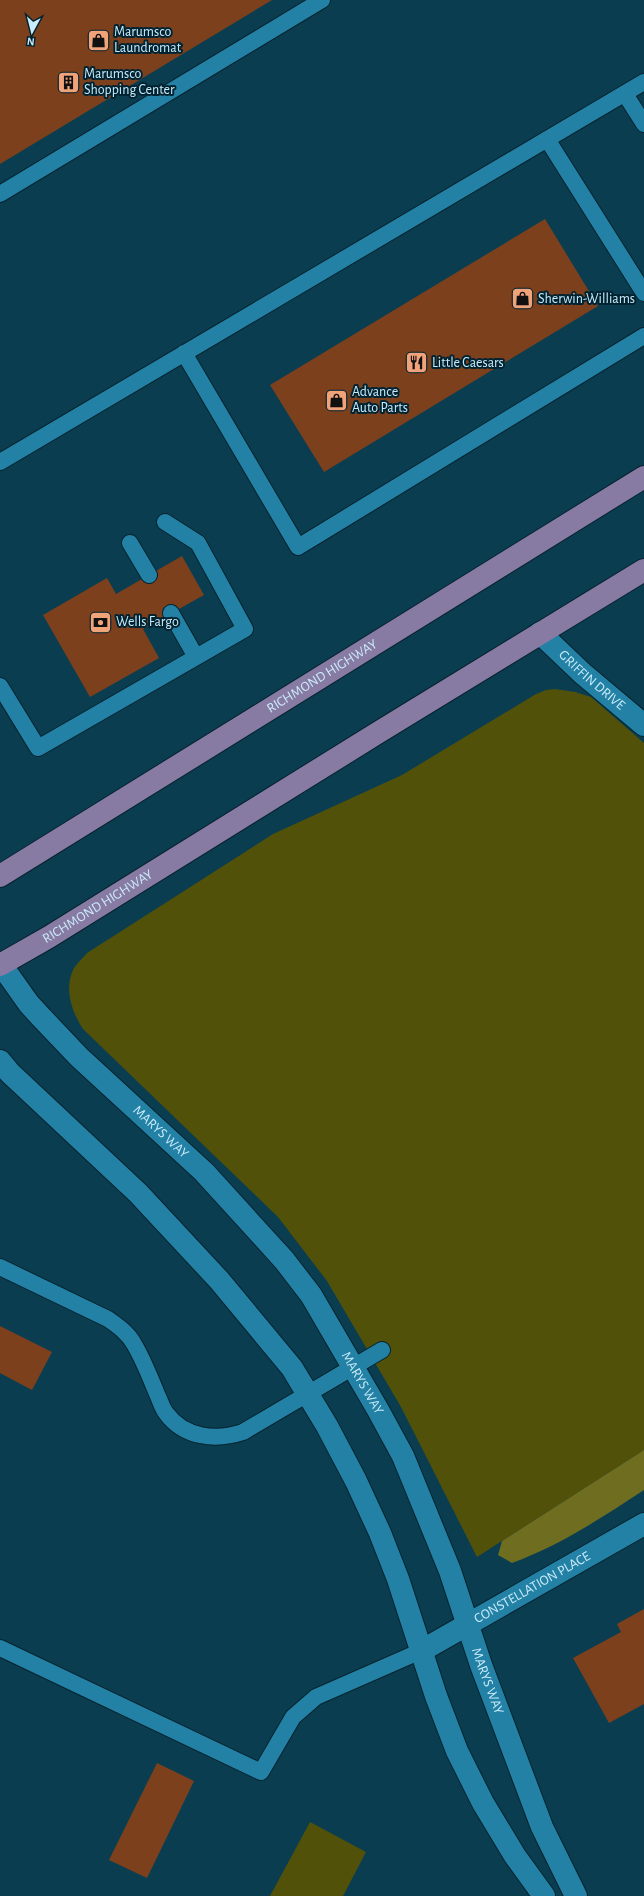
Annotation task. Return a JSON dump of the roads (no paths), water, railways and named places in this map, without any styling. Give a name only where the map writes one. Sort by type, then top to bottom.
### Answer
[{"type":"main road","name":"RICHMOND HIGHWAY","points":[[0,876],[644,477]]},
{"type":"main road","name":"RICHMOND HIGHWAY","points":[[0,964],[49,937],[644,570]]},
{"type":"street","name":"GRIFFIN DRIVE","points":[[540,633],[582,673],[644,725]]},
{"type":"street","name":"MARYS WAY","points":[[0,964],[29,1004],[79,1057],[204,1172],[284,1260],[311,1295],[403,1456],[450,1571],[481,1665],[542,1827],[576,1896]]},
{"type":"street","points":[[0,1061],[10,1073],[138,1193],[219,1280],[292,1368],[346,1460],[380,1533],[398,1579],[436,1696],[457,1751],[483,1803],[515,1856],[544,1896]]},
{"type":"street","name":"CONSTELLATION PLACE","points":[[421,1651],[644,1524]]},
{"type":"lane","points":[[0,194],[322,0]]},
{"type":"lane","points":[[0,462],[644,82]]},
{"type":"lane","points":[[625,94],[644,124]]},
{"type":"lane","points":[[547,139],[644,294]]},
{"type":"lane","points":[[184,353],[298,547],[644,336]]},
{"type":"lane","points":[[0,686],[38,748],[245,629],[198,543],[165,522]]},
{"type":"lane","points":[[130,543],[149,575]]},
{"type":"lane","points":[[171,613],[196,657]]},
{"type":"lane","points":[[0,1267],[108,1319],[122,1329],[134,1343],[165,1413],[180,1426],[197,1434],[215,1438],[229,1437],[243,1432],[382,1350]]},
{"type":"lane","points":[[0,1648],[261,1772],[293,1717],[316,1697],[421,1651]]},
{"type":"place","name":"Marumsco Laundromat","points":[[98,40]]},
{"type":"place","name":"Marumsco Shopping Center","points":[[68,82]]},
{"type":"place","name":"Sherwin-Williams","points":[[523,299]]},
{"type":"place","name":"Little Caesars","points":[[416,363]]},
{"type":"place","name":"Advance Auto Parts","points":[[336,400]]},
{"type":"place","name":"Wells Fargo","points":[[101,622]]}]
